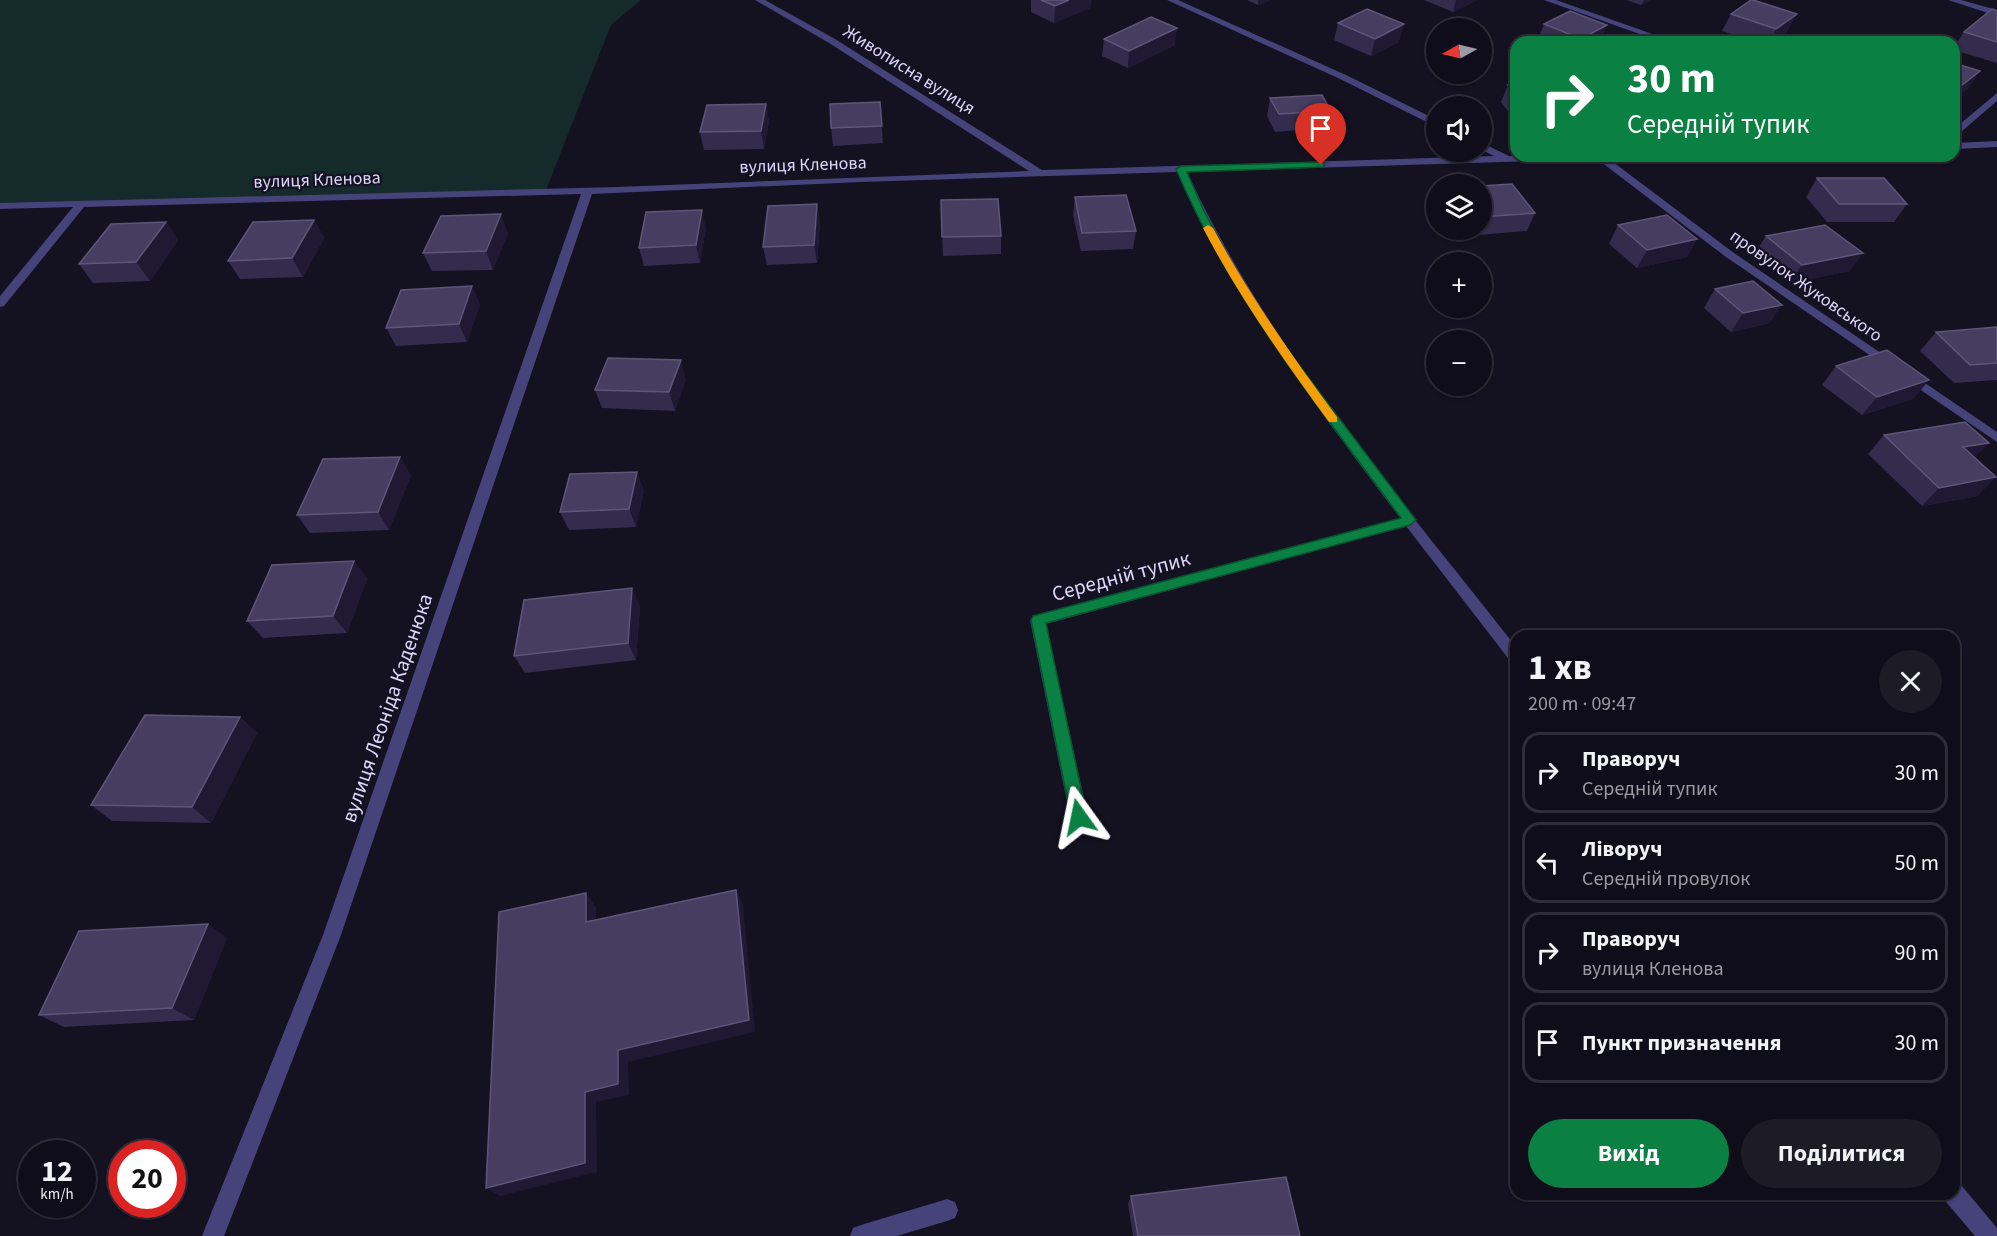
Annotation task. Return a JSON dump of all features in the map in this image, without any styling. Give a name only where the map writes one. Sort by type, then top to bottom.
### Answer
[{"type":"street","name":"Живописна вулиця","points":[[759,0],[832,41],[1038,174]]},
{"type":"street","points":[[1171,0],[1343,77],[1426,118]]},
{"type":"street","points":[[1548,0],[1653,36]]},
{"type":"street","points":[[1952,0],[1997,13]]},
{"type":"street","points":[[1960,130],[1997,96]]},
{"type":"street","points":[[1960,146],[1997,144]]},
{"type":"street","points":[[1492,151],[1507,159]]},
{"type":"street","name":"вулиця Кленова","points":[[0,206],[588,190],[1510,159]]},
{"type":"street","name":"провулок Жуковського","points":[[1607,162],[1730,255],[1997,438]]},
{"type":"street","points":[[1181,169],[1198,209],[1233,275],[1279,346],[1510,650]]},
{"type":"street","name":"вулиця Леоніда Каденюка","points":[[213,1236],[332,935],[588,190]]},
{"type":"street","points":[[0,303],[81,204]]},
{"type":"street","name":"Середній тупик","points":[[1079,817],[1038,620],[1410,520]]},
{"type":"street","points":[[1959,1200],[1989,1236]]},
{"type":"street","points":[[861,1236],[947,1210]]},
{"type":"green space","points":[[0,0],[641,0],[611,25],[546,190],[0,206]]},
{"type":"building","points":[[1041,0],[1069,0],[1055,6]]},
{"type":"building","points":[[1751,0],[1797,14],[1776,29],[1731,14]]},
{"type":"building","points":[[1367,9],[1404,24],[1375,39],[1338,23]]},
{"type":"building","points":[[1992,9],[1997,11],[1997,42],[1964,32]]},
{"type":"building","points":[[1570,11],[1607,25],[1587,36],[1574,36],[1544,24]]},
{"type":"building","points":[[1151,17],[1177,28],[1129,51],[1104,39]]},
{"type":"building","points":[[1960,65],[1980,71],[1960,86]]},
{"type":"building","points":[[1322,95],[1331,111],[1279,114],[1270,98]]},
{"type":"building","points":[[880,102],[882,126],[831,128],[830,104]]},
{"type":"building","points":[[766,104],[761,131],[700,132],[707,105]]},
{"type":"building","points":[[1817,178],[1884,178],[1907,204],[1839,204]]},
{"type":"building","points":[[1512,184],[1535,213],[1492,216],[1492,185]]},
{"type":"building","points":[[1126,195],[1136,231],[1082,233],[1075,197]]},
{"type":"building","points":[[998,199],[1001,236],[942,237],[941,200]]},
{"type":"building","points":[[817,204],[814,245],[763,247],[768,206]]},
{"type":"building","points":[[702,210],[696,245],[639,248],[646,212]]},
{"type":"building","points":[[501,214],[486,251],[423,253],[441,216]]},
{"type":"building","points":[[1667,215],[1697,239],[1647,250],[1618,225]]},
{"type":"building","points":[[314,220],[292,258],[228,261],[253,222]]},
{"type":"building","points":[[166,222],[136,262],[79,264],[111,224]]},
{"type":"building","points":[[1825,225],[1863,253],[1802,265],[1766,236]]},
{"type":"building","points":[[1753,281],[1782,305],[1743,313],[1715,289]]},
{"type":"building","points":[[472,286],[459,324],[386,328],[401,290]]},
{"type":"building","points":[[1997,327],[1997,363],[1970,365],[1936,332]]},
{"type":"building","points":[[1887,350],[1929,380],[1877,397],[1836,366]]},
{"type":"building","points":[[608,358],[681,360],[669,392],[595,390]]},
{"type":"building","points":[[1965,422],[1989,443],[1963,447],[1996,477],[1939,488],[1884,435]]},
{"type":"building","points":[[400,457],[378,512],[297,515],[323,459]]},
{"type":"building","points":[[637,472],[629,509],[560,512],[570,474]]},
{"type":"building","points":[[354,561],[333,616],[247,621],[272,565]]},
{"type":"building","points":[[632,588],[628,643],[514,656],[524,600]]},
{"type":"building","points":[[145,715],[240,717],[192,807],[91,805]]},
{"type":"building","points":[[736,890],[749,1020],[618,1050],[618,1084],[585,1092],[585,1163],[486,1188],[499,912],[586,893],[586,922]]},
{"type":"building","points":[[208,924],[172,1008],[39,1015],[79,931]]},
{"type":"building","points":[[1286,1177],[1300,1236],[1138,1236],[1131,1196]]},
{"type":"slow traffic","points":[[1208,228],[1233,275],[1279,346],[1333,419]]},
{"type":"route","points":[[1079,817],[1038,620],[1410,520],[1366,465],[1279,346],[1233,275],[1198,209],[1181,169],[1321,165]]}]
